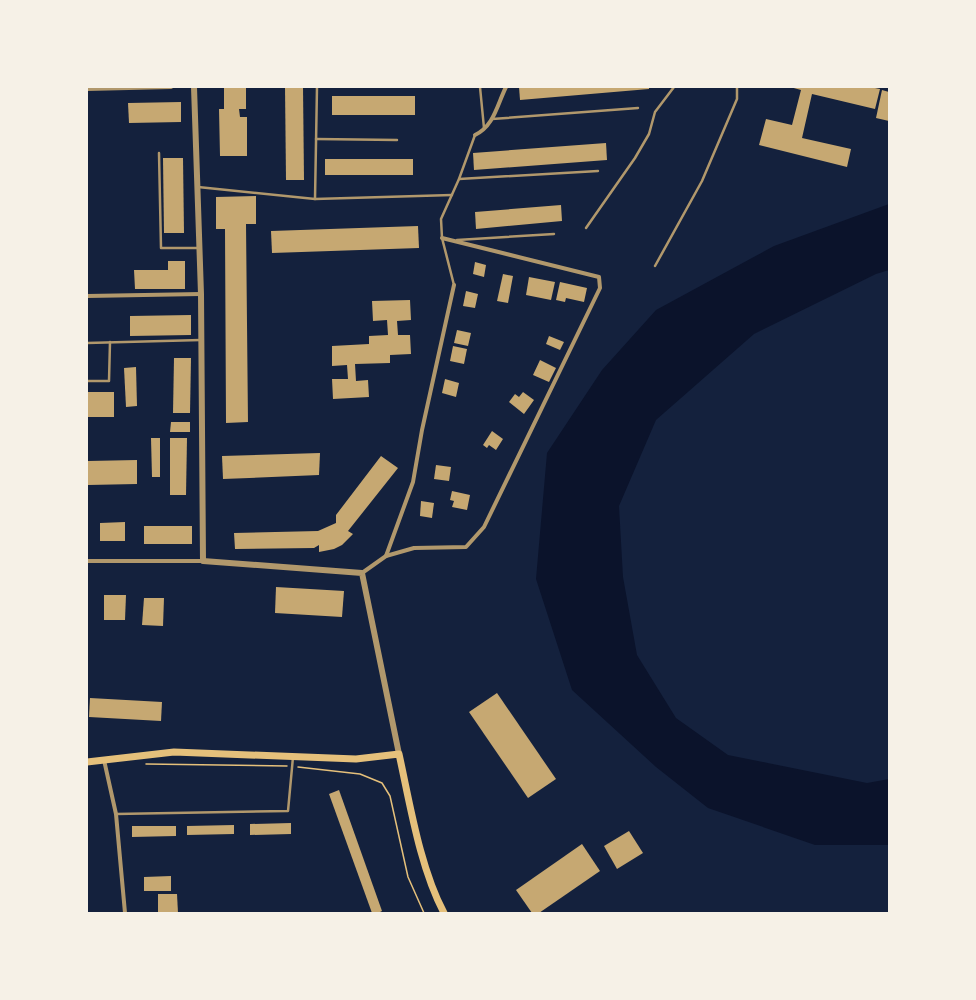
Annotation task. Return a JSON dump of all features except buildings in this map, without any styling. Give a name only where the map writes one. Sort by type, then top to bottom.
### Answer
[{"type":"main road","points":[[87,762],[174,752],[356,759],[399,754],[420,844],[432,886],[444,913]]},
{"type":"street","points":[[87,89],[171,87]]},
{"type":"street","points":[[194,87],[202,340],[204,562]]},
{"type":"street","points":[[475,135],[485,130],[492,119],[506,87]]},
{"type":"street","points":[[87,561],[204,562],[362,573],[386,556],[414,548],[466,547],[484,527],[600,288],[599,277],[442,238]]},
{"type":"street","points":[[386,556],[413,482],[422,430],[454,285]]},
{"type":"street","points":[[87,296],[201,294]]},
{"type":"street","points":[[362,573],[399,754]]},
{"type":"street","points":[[104,760],[116,814],[125,913]]},
{"type":"lane","points":[[315,199],[317,87]]},
{"type":"lane","points":[[480,87],[485,130]]},
{"type":"lane","points":[[586,228],[635,158],[649,134],[655,112],[674,87]]},
{"type":"lane","points":[[656,266],[702,181],[737,99],[737,87]]},
{"type":"lane","points":[[492,119],[638,108]]},
{"type":"lane","points":[[454,285],[442,238],[441,219],[459,179],[475,135]]},
{"type":"lane","points":[[316,139],[397,140]]},
{"type":"lane","points":[[159,153],[161,248],[199,248]]},
{"type":"lane","points":[[459,179],[598,170]]},
{"type":"lane","points":[[197,187],[315,199],[452,195]]},
{"type":"lane","points":[[451,241],[554,234]]},
{"type":"lane","points":[[87,343],[202,340]]},
{"type":"lane","points":[[87,381],[110,381],[110,342]]},
{"type":"lane","points":[[116,814],[288,811],[293,756]]},
{"type":"water","points":[[889,204],[889,270],[876,274],[754,334],[656,420],[619,506],[623,577],[637,655],[676,718],[728,755],[867,783],[889,779],[889,845],[815,845],[708,808],[656,767],[572,690],[536,579],[547,453],[602,370],[656,310],[774,246]]}]
